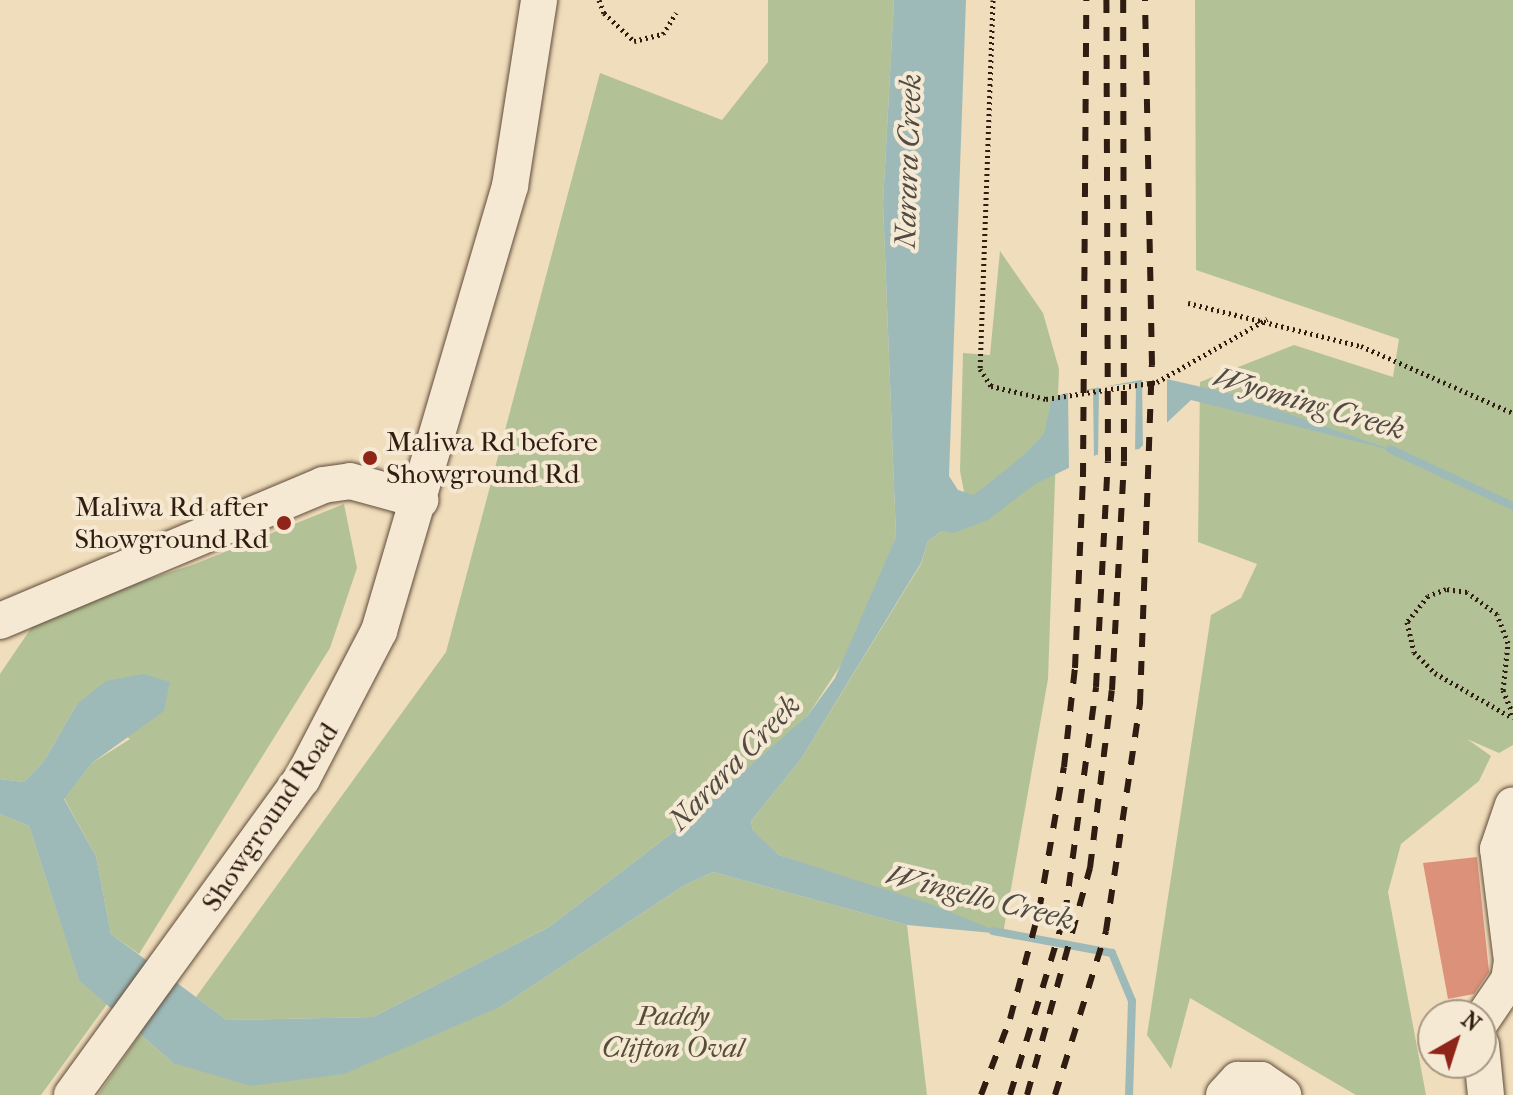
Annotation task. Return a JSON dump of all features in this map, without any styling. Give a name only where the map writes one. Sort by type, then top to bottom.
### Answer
[{"type":"street","name":"Showground Road","points":[[72,1095],[302,779],[344,705],[379,631],[510,186],[539,0]]},
{"type":"street","points":[[0,621],[323,485],[350,481],[420,500]]},
{"type":"street","points":[[1496,999],[1509,980],[1507,892],[1498,849],[1513,805]]},
{"type":"street","points":[[1224,1095],[1238,1080],[1261,1080],[1283,1095]]},
{"type":"path","points":[[599,0],[604,13],[634,41],[663,34],[676,13]]},
{"type":"path","points":[[993,0],[980,369],[991,386],[1007,394],[1046,399],[1095,395],[1157,382],[1267,319]]},
{"type":"path","points":[[1188,303],[1267,319],[1361,346],[1513,413]]},
{"type":"path","points":[[1446,589],[1467,592],[1497,614],[1508,643],[1503,690],[1513,716],[1435,673],[1414,652],[1407,622],[1428,596],[1446,589]]},
{"type":"green space","points":[[768,0],[894,0],[883,203],[896,537],[852,648],[808,715],[685,823],[549,927],[373,1017],[227,1020],[196,997],[446,652],[600,73],[722,120],[768,62]]},
{"type":"green space","points":[[1195,0],[1513,0],[1513,745],[1499,753],[1467,739],[1491,756],[1479,781],[1401,844],[1388,892],[1417,1047],[1417,1079],[1423,1079],[1426,1095],[1356,1095],[1190,998],[1171,1069],[1147,1035],[1211,615],[1241,598],[1257,564],[1198,542],[1200,382],[1294,345],[1393,377],[1399,339],[1196,270]]},
{"type":"green space","points":[[1000,251],[1043,313],[1059,369],[1048,679],[1003,934],[779,855],[753,832],[751,821],[801,759],[921,564],[928,541],[942,531],[970,523],[960,471],[963,353],[990,355]]},
{"type":"green space","points":[[344,504],[357,568],[330,648],[139,954],[111,934],[96,856],[64,798],[92,763],[130,739],[77,704],[44,761],[24,782],[0,779],[0,674],[40,615],[195,564]]},
{"type":"green space","points":[[0,814],[29,826],[79,979],[107,1004],[41,1095],[0,1095]]},
{"type":"green space","name":"Paddy Clifton Oval","points":[[713,872],[907,925],[927,1095],[98,1095],[140,1034],[173,1063],[502,1006],[683,886]]},
{"type":"water","name":"Narara Creek","points":[[894,0],[966,0],[949,476],[958,490],[974,495],[1025,454],[1044,434],[1051,402],[1062,394],[1158,377],[1232,394],[1398,452],[1191,400],[1139,449],[1096,455],[1035,484],[988,520],[954,533],[942,531],[928,541],[921,563],[801,759],[751,821],[753,831],[779,855],[936,906],[1003,934],[907,925],[713,872],[683,886],[502,1006],[344,1074],[251,1086],[173,1063],[79,980],[29,826],[0,814],[0,779],[24,782],[44,761],[77,704],[106,681],[144,674],[170,682],[164,711],[92,763],[64,799],[96,856],[111,934],[227,1020],[373,1017],[549,927],[685,823],[808,715],[835,678],[896,537],[883,203]]},
{"type":"pier","points":[[1167,375],[1167,427],[1143,450],[1142,376]]},
{"type":"pier","points":[[1136,383],[1135,453],[1098,459],[1099,387]]},
{"type":"pier","points":[[1093,390],[1094,461],[1069,472],[1068,391]]},
{"type":"building","points":[[1477,857],[1489,972],[1474,994],[1448,999],[1423,863]]},
{"type":"waterway","name":"Wyoming Creek","points":[[1390,449],[1513,506]]},
{"type":"waterway","name":"Wingello Creek","points":[[993,931],[1112,953],[1132,1001],[1129,1095]]},
{"type":"railway","points":[[981,1095],[1010,1019],[1039,911],[1064,767],[1075,668],[1083,477],[1086,0]]},
{"type":"railway","points":[[1010,1095],[1065,914],[1096,687],[1108,461],[1106,0]]},
{"type":"railway","points":[[1027,1095],[1090,868],[1112,690],[1124,461],[1123,0]]},
{"type":"railway","points":[[1055,1095],[1106,931],[1140,703],[1152,365],[1145,0]]},
{"type":"place","name":"Maliwa Rd before Showground Rd","points":[[370,458]]},
{"type":"place","name":"Maliwa Rd after Showground Rd","points":[[284,523]]}]
